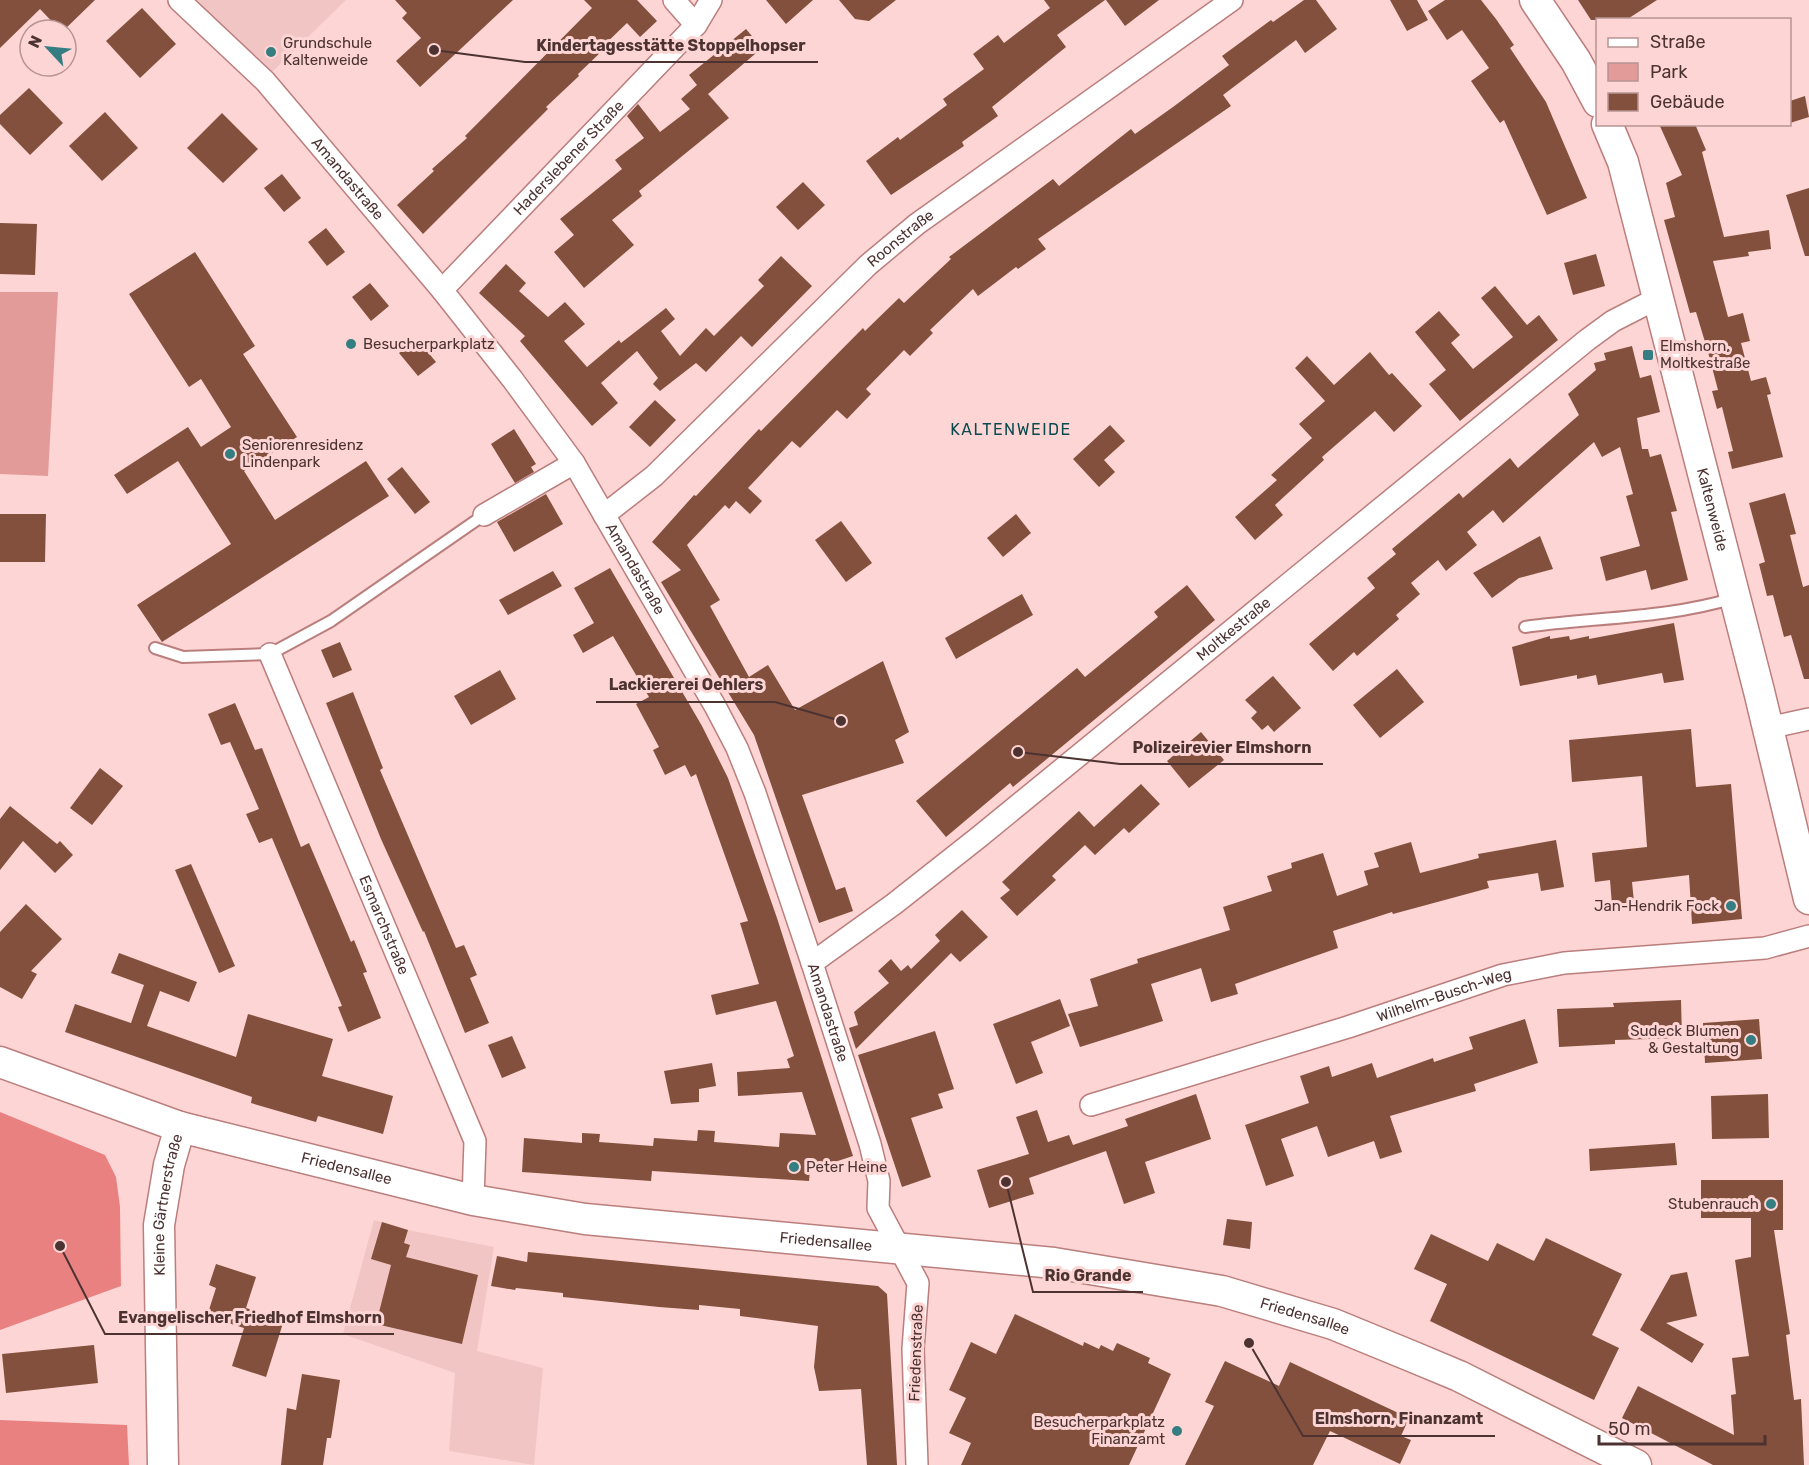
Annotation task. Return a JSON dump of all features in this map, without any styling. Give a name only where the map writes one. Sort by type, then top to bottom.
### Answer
[{"type":"main road","points":[[1535,0],[1576,61],[1596,98]]},
{"type":"main road","name":"Kaltenweide","points":[[1608,126],[1623,162],[1768,728],[1809,899]]},
{"type":"main road","name":"Friedensallee","points":[[0,1062],[180,1127],[379,1179],[473,1200],[585,1219],[1065,1264],[1222,1291],[1333,1324],[1459,1376],[1636,1465]]},
{"type":"main road","name":"Kleine Gärtnerstraße","points":[[163,1465],[159,1225],[169,1165],[180,1127]]},
{"type":"street","name":"Amandastraße","points":[[179,0],[265,81],[442,290],[513,380],[573,463],[715,706],[755,793],[870,1144],[879,1181],[878,1208],[897,1247]]},
{"type":"street","points":[[674,0],[696,25]]},
{"type":"street","name":"Haderslebener Straße","points":[[442,290],[696,25],[711,0]]},
{"type":"street","name":"Roonstraße","points":[[604,515],[654,476],[868,265],[917,224],[1232,0]]},
{"type":"street","name":"Moltkestraße","points":[[812,963],[885,911],[980,837],[1587,340],[1613,321],[1658,298]]},
{"type":"street","points":[[484,515],[573,463]]},
{"type":"street","name":"Esmarchstraße","points":[[270,654],[475,1141],[473,1200]]},
{"type":"street","points":[[1768,728],[1809,719]]},
{"type":"street","name":"Wilhelm-Busch-Weg","points":[[1090,1105],[1338,1030],[1503,975],[1564,963],[1765,948],[1809,936]]},
{"type":"street","name":"Friedenstraße","points":[[897,1247],[918,1283],[913,1348],[917,1465]]},
{"type":"lane","points":[[155,648],[183,657],[270,654],[331,621],[484,515]]},
{"type":"lane","points":[[1525,627],[1576,620],[1647,617],[1682,612],[1735,598]]},
{"type":"shaded area","name":"Grundschule Kaltenweide","points":[[194,0],[346,0],[272,72]]},
{"type":"shaded area","points":[[0,1112],[105,1155],[116,1177],[120,1207],[121,1286],[0,1330]]},
{"type":"shaded area","points":[[374,1220],[408,1230],[494,1247],[477,1351],[543,1368],[534,1465],[449,1451],[455,1373],[343,1334]]},
{"type":"shaded area","points":[[0,1420],[127,1425],[129,1465],[0,1465]]},
{"type":"green space","points":[[0,292],[58,292],[48,476],[0,474]]},
{"type":"building","points":[[0,0],[95,0],[76,18],[49,18],[40,9],[31,18],[18,18],[18,30],[0,48]]},
{"type":"building","points":[[395,0],[513,0],[420,87],[396,61],[421,38],[402,18],[407,13]]},
{"type":"building","points":[[584,0],[637,0],[657,21],[640,37],[627,23],[600,49],[602,51],[578,74],[579,76],[546,107],[548,109],[423,234],[397,205],[434,171],[432,169],[467,138],[465,136],[592,8]]},
{"type":"building","points":[[766,0],[813,0],[786,24]]},
{"type":"building","points":[[839,0],[896,0],[869,21],[855,19]]},
{"type":"building","points":[[1044,0],[1105,0],[1057,35],[1066,47],[992,107],[998,116],[962,142],[964,146],[891,195],[866,161],[898,137],[900,140],[947,105],[943,99],[984,69],[973,54],[998,35],[1004,43],[1050,8]]},
{"type":"building","points":[[1106,0],[1159,0],[1125,26]]},
{"type":"building","points":[[1304,0],[1316,0],[1337,29],[1305,53],[1296,40],[1223,95],[1231,106],[1038,239],[1046,249],[1018,269],[1016,267],[978,296],[973,289],[930,330],[933,333],[910,356],[904,350],[866,389],[871,394],[847,419],[837,410],[800,448],[792,441],[748,488],[762,501],[750,514],[736,501],[729,509],[725,505],[687,545],[720,600],[710,606],[749,677],[768,665],[795,710],[883,661],[909,732],[895,740],[904,763],[802,795],[836,890],[845,887],[853,911],[819,923],[754,735],[661,582],[681,570],[652,542],[694,495],[696,496],[759,429],[761,431],[863,328],[865,331],[899,298],[904,303],[951,259],[949,257],[1053,179],[1059,186],[1131,129],[1135,134],[1173,107],[1229,65],[1222,56],[1271,20],[1273,22]]},
{"type":"building","points":[[1390,0],[1417,0],[1428,20],[1407,31]]},
{"type":"building","points":[[1445,0],[1481,0],[1496,19],[1514,45],[1510,48],[1546,102],[1587,198],[1547,215],[1504,120],[1500,123],[1471,81],[1489,68],[1462,30],[1447,40],[1428,11]]},
{"type":"building","points":[[1578,0],[1657,0],[1629,18],[1591,20]]},
{"type":"building","points":[[142,8],[176,44],[140,78],[106,41]]},
{"type":"building","points":[[746,29],[762,48],[708,94],[729,118],[639,191],[642,196],[612,220],[634,245],[584,288],[554,252],[574,235],[560,219],[622,169],[615,160],[644,138],[627,116],[638,104],[660,132],[690,109],[681,99],[697,85],[689,75]]},
{"type":"building","points":[[29,88],[63,123],[30,155],[0,124],[0,115]]},
{"type":"building","points":[[1805,96],[1809,117],[1791,123],[1791,101]]},
{"type":"building","points":[[105,112],[138,148],[102,181],[69,146]]},
{"type":"building","points":[[222,113],[258,149],[223,183],[187,148]]},
{"type":"building","points":[[1660,126],[1696,126],[1706,150],[1702,152],[1724,237],[1769,230],[1771,249],[1748,252],[1749,256],[1713,261],[1728,317],[1743,313],[1750,341],[1741,343],[1751,381],[1766,377],[1771,394],[1767,395],[1783,457],[1732,469],[1728,452],[1733,451],[1722,407],[1717,409],[1712,391],[1718,390],[1708,352],[1696,312],[1690,313],[1664,220],[1675,217],[1666,183],[1682,175]]},
{"type":"building","points":[[282,174],[301,198],[284,212],[264,188]]},
{"type":"building","points":[[803,182],[825,205],[798,230],[776,207]]},
{"type":"building","points":[[1809,188],[1809,256],[1805,256],[1786,195]]},
{"type":"building","points":[[0,223],[37,224],[35,275],[0,274]]},
{"type":"building","points":[[326,228],[345,252],[327,266],[308,242]]},
{"type":"building","name":"Seniorenresidenz Lindenpark","points":[[195,252],[255,346],[243,354],[297,437],[244,471],[275,520],[366,461],[389,496],[162,642],[137,605],[231,544],[178,461],[127,494],[114,475],[188,427],[201,447],[231,427],[201,379],[189,387],[129,294]]},
{"type":"building","points":[[1596,254],[1605,286],[1573,295],[1564,263]]},
{"type":"building","points":[[781,256],[812,286],[752,347],[741,336],[706,372],[696,363],[660,391],[653,384],[658,378],[637,351],[601,383],[618,403],[592,426],[520,341],[525,336],[479,293],[506,264],[526,283],[519,291],[548,317],[565,302],[585,324],[564,341],[587,367],[619,340],[621,343],[666,308],[675,319],[661,331],[680,356],[706,328],[714,336],[764,286],[758,280]]},
{"type":"building","points":[[370,283],[389,306],[371,321],[352,297]]},
{"type":"building","points":[[1495,286],[1527,325],[1539,315],[1558,340],[1460,421],[1429,384],[1446,370],[1415,332],[1439,311],[1460,335],[1451,343],[1473,369],[1513,337],[1481,298]]},
{"type":"building","points":[[417,339],[436,362],[418,376],[399,353]]},
{"type":"building","points":[[1632,346],[1640,378],[1651,375],[1660,412],[1637,418],[1642,449],[1648,449],[1650,457],[1661,454],[1677,511],[1671,512],[1688,580],[1651,590],[1646,570],[1606,581],[1600,557],[1640,546],[1626,496],[1633,494],[1620,447],[1602,457],[1594,442],[1503,523],[1493,510],[1467,532],[1477,545],[1446,571],[1438,560],[1411,583],[1420,594],[1396,615],[1399,619],[1357,656],[1354,652],[1333,671],[1309,644],[1375,588],[1367,578],[1396,554],[1392,549],[1459,493],[1463,498],[1510,458],[1518,468],[1579,415],[1568,394],[1596,370],[1594,363],[1606,360],[1604,353]]},
{"type":"building","points":[[1370,352],[1389,375],[1392,373],[1422,406],[1394,432],[1375,411],[1322,457],[1324,460],[1275,505],[1283,515],[1255,540],[1235,517],[1277,480],[1271,475],[1312,438],[1299,424],[1325,401],[1295,368],[1307,356],[1334,385]]},
{"type":"building","points":[[655,400],[676,420],[650,447],[629,427]]},
{"type":"building","points":[[1110,425],[1125,441],[1104,460],[1115,472],[1099,487],[1073,459]]},
{"type":"building","points":[[514,429],[536,464],[531,467],[534,472],[515,483],[491,444]]},
{"type":"building","points":[[402,467],[430,502],[415,514],[387,479]]},
{"type":"building","points":[[1785,493],[1796,534],[1790,535],[1803,587],[1809,585],[1809,679],[1804,679],[1791,635],[1784,637],[1773,595],[1767,596],[1759,564],[1765,562],[1749,503]]},
{"type":"building","points":[[546,494],[563,524],[514,552],[497,522]]},
{"type":"building","points":[[0,514],[46,514],[45,562],[0,562]]},
{"type":"building","points":[[1016,514],[1031,533],[1003,557],[987,538]]},
{"type":"building","points":[[841,521],[872,563],[846,582],[815,540]]},
{"type":"building","points":[[1540,536],[1553,569],[1519,578],[1492,598],[1473,573]]},
{"type":"building","points":[[610,568],[702,726],[728,778],[777,918],[853,1156],[810,1170],[809,1181],[652,1171],[651,1181],[522,1172],[524,1138],[582,1143],[582,1133],[600,1134],[599,1142],[653,1146],[654,1138],[697,1141],[698,1130],[715,1131],[714,1142],[779,1147],[780,1133],[816,1135],[802,1092],[738,1096],[737,1072],[790,1068],[787,1059],[794,1056],[776,1001],[716,1015],[711,995],[759,984],[740,923],[748,921],[696,774],[691,777],[685,765],[665,775],[653,750],[659,747],[636,704],[649,697],[613,636],[583,653],[573,635],[594,623],[574,588]]},
{"type":"building","points":[[553,571],[562,586],[508,615],[499,600]]},
{"type":"building","points":[[1187,585],[1215,620],[1013,787],[1010,783],[946,837],[916,801],[1077,668],[1085,677],[1158,617],[1154,612]]},
{"type":"building","points":[[1022,594],[1033,615],[956,659],[945,638]]},
{"type":"building","points":[[1674,623],[1684,680],[1664,683],[1662,673],[1598,685],[1596,675],[1577,679],[1577,675],[1520,686],[1512,647],[1550,636],[1550,639],[1569,636],[1570,640],[1589,636],[1589,639]]},
{"type":"building","points":[[340,642],[352,670],[333,678],[321,650]]},
{"type":"building","points":[[1397,669],[1424,702],[1380,738],[1353,705]]},
{"type":"building","points":[[500,670],[516,699],[471,725],[454,696]]},
{"type":"building","points":[[1273,676],[1301,708],[1274,732],[1268,725],[1262,730],[1251,718],[1257,712],[1245,700]]},
{"type":"building","points":[[353,692],[383,768],[380,770],[456,948],[464,945],[477,975],[470,978],[489,1023],[465,1033],[424,931],[381,839],[326,703]]},
{"type":"building","points":[[235,703],[255,750],[262,748],[301,847],[309,843],[351,942],[354,940],[367,972],[363,973],[381,1018],[348,1032],[338,1007],[342,1006],[272,838],[259,843],[246,814],[259,809],[230,742],[221,745],[208,714]]},
{"type":"building","points":[[1691,729],[1696,787],[1731,784],[1742,919],[1692,924],[1689,875],[1632,882],[1634,902],[1612,905],[1610,880],[1595,882],[1592,853],[1647,847],[1642,776],[1572,782],[1569,740]]},
{"type":"building","points":[[1201,732],[1224,760],[1189,788],[1167,761]]},
{"type":"building","points":[[100,768],[123,786],[92,825],[70,808]]},
{"type":"building","points":[[1141,784],[1160,804],[1129,833],[1124,828],[1095,855],[1085,845],[1052,876],[1056,880],[1017,916],[1000,898],[1010,890],[1002,882],[1079,811],[1094,827]]},
{"type":"building","points":[[10,806],[57,844],[60,841],[73,855],[55,873],[23,841],[0,870],[0,819]]},
{"type":"building","points":[[1556,840],[1564,887],[1541,891],[1538,873],[1487,881],[1489,888],[1393,914],[1392,912],[1333,931],[1338,948],[1235,984],[1238,994],[1211,1002],[1201,968],[1151,984],[1163,1021],[1080,1047],[1068,1014],[1098,1006],[1090,979],[1138,963],[1137,959],[1230,930],[1223,907],[1272,891],[1267,876],[1292,868],[1291,863],[1323,853],[1337,896],[1368,885],[1364,871],[1379,867],[1374,853],[1411,842],[1420,873],[1479,858],[1478,854]]},
{"type":"building","points":[[191,864],[235,966],[219,973],[175,870]]},
{"type":"building","points":[[26,904],[62,939],[31,971],[37,974],[22,999],[0,987],[0,932]]},
{"type":"building","points":[[962,910],[988,937],[960,962],[951,953],[856,1049],[849,1028],[858,1025],[854,1012],[889,983],[878,971],[891,959],[901,971],[908,965],[911,969],[940,941],[935,935]]},
{"type":"building","points":[[119,953],[197,982],[189,1002],[160,991],[147,1026],[236,1057],[248,1014],[333,1039],[322,1076],[393,1096],[383,1134],[318,1116],[316,1122],[251,1103],[252,1097],[65,1032],[75,1004],[131,1023],[144,985],[111,973]]},
{"type":"building","points":[[1060,999],[1070,1026],[1031,1042],[1043,1073],[1016,1084],[993,1024]]},
{"type":"building","points":[[1681,1000],[1682,1038],[1615,1040],[1615,1044],[1559,1047],[1557,1009],[1614,1007],[1613,1003]]},
{"type":"building","points":[[1525,1019],[1538,1063],[1474,1084],[1476,1091],[1390,1116],[1402,1152],[1380,1159],[1374,1141],[1328,1157],[1317,1126],[1281,1139],[1294,1176],[1266,1186],[1245,1125],[1309,1103],[1300,1076],[1329,1066],[1332,1077],[1372,1063],[1377,1078],[1433,1058],[1434,1062],[1473,1049],[1469,1037]]},
{"type":"building","points":[[1759,1019],[1762,1059],[1705,1063],[1703,1023]]},
{"type":"building","points":[[935,1031],[954,1089],[938,1094],[943,1108],[911,1118],[931,1177],[902,1187],[858,1055]]},
{"type":"building","points":[[512,1036],[526,1068],[502,1078],[488,1045]]},
{"type":"building","points":[[712,1063],[716,1086],[699,1089],[699,1102],[671,1104],[664,1071]]},
{"type":"building","points":[[1196,1094],[1211,1139],[1145,1162],[1155,1193],[1124,1204],[1106,1151],[1029,1178],[1034,1194],[989,1208],[977,1170],[1029,1154],[1016,1117],[1037,1110],[1048,1142],[1069,1135],[1073,1145],[1128,1126],[1125,1119]]},
{"type":"building","points":[[1768,1094],[1769,1138],[1712,1139],[1711,1096]]},
{"type":"building","points":[[1675,1143],[1677,1165],[1590,1171],[1589,1149]]},
{"type":"building","points":[[1701,1180],[1783,1180],[1783,1230],[1774,1230],[1790,1334],[1786,1335],[1794,1400],[1801,1399],[1804,1465],[1713,1465],[1622,1418],[1638,1386],[1734,1435],[1731,1395],[1736,1394],[1732,1358],[1749,1356],[1735,1260],[1751,1257],[1751,1218],[1701,1218]]},
{"type":"building","points":[[1227,1219],[1252,1222],[1250,1249],[1223,1245]]},
{"type":"building","points":[[382,1222],[408,1230],[404,1243],[410,1245],[406,1257],[478,1275],[462,1344],[376,1324],[391,1265],[371,1259]]},
{"type":"building","points":[[1431,1234],[1488,1261],[1497,1243],[1534,1261],[1546,1238],[1622,1274],[1592,1335],[1619,1348],[1594,1400],[1430,1321],[1447,1284],[1414,1269]]},
{"type":"building","points":[[528,1252],[878,1286],[887,1294],[897,1465],[867,1465],[861,1389],[819,1391],[814,1367],[818,1326],[740,1316],[740,1309],[699,1305],[699,1310],[659,1307],[563,1297],[563,1293],[491,1286],[497,1256],[527,1262]]},
{"type":"building","points":[[216,1264],[256,1277],[246,1308],[284,1320],[266,1377],[232,1366],[244,1328],[207,1316],[216,1288],[209,1285]]},
{"type":"building","points":[[1687,1272],[1697,1316],[1666,1323],[1704,1344],[1692,1363],[1640,1330],[1671,1275]]},
{"type":"building","points":[[1015,1314],[1083,1346],[1084,1342],[1099,1349],[1101,1345],[1113,1351],[1117,1343],[1150,1358],[1148,1363],[1171,1374],[1129,1465],[961,1465],[971,1443],[949,1433],[966,1398],[949,1390],[971,1342],[996,1354]]},
{"type":"building","points":[[94,1345],[98,1383],[6,1393],[2,1354]]},
{"type":"building","points":[[1225,1361],[1279,1386],[1290,1362],[1409,1418],[1401,1436],[1411,1440],[1400,1464],[1330,1431],[1313,1465],[1185,1465],[1214,1406],[1205,1402]]},
{"type":"building","points":[[302,1374],[340,1380],[331,1438],[327,1438],[323,1465],[281,1465],[287,1408],[296,1410]]},
{"type":"place","name":"Kindertagesstätte Stoppelhopser","points":[[434,50]]},
{"type":"place","name":"Grundschule Kaltenweide","points":[[271,52]]},
{"type":"place","name":"Besucherparkplatz","points":[[351,344]]},
{"type":"place","name":"Elmshorn, Moltkestraße","points":[[1648,355]]},
{"type":"place","name":"Seniorenresidenz Lindenpark","points":[[230,454]]},
{"type":"place","name":"Lackiererei Oehlers","points":[[841,721]]},
{"type":"place","name":"Polizeirevier Elmshorn","points":[[1018,752]]},
{"type":"place","name":"Jan-Hendrik Fock","points":[[1731,906]]},
{"type":"place","name":"Sudeck Blumen & Gestaltung","points":[[1751,1040]]},
{"type":"place","name":"Peter Heine","points":[[794,1167]]},
{"type":"place","name":"Rio Grande","points":[[1006,1182]]},
{"type":"place","name":"Stubenrauch","points":[[1771,1204]]},
{"type":"place","name":"Evangelischer Friedhof Elmshorn","points":[[60,1246]]},
{"type":"place","name":"Elmshorn, Finanzamt","points":[[1249,1343]]},
{"type":"place","name":"Besucherparkplatz Finanzamt","points":[[1177,1431]]},
{"type":"district","name":"KALTENWEIDE","points":[[1011,429]]}]
